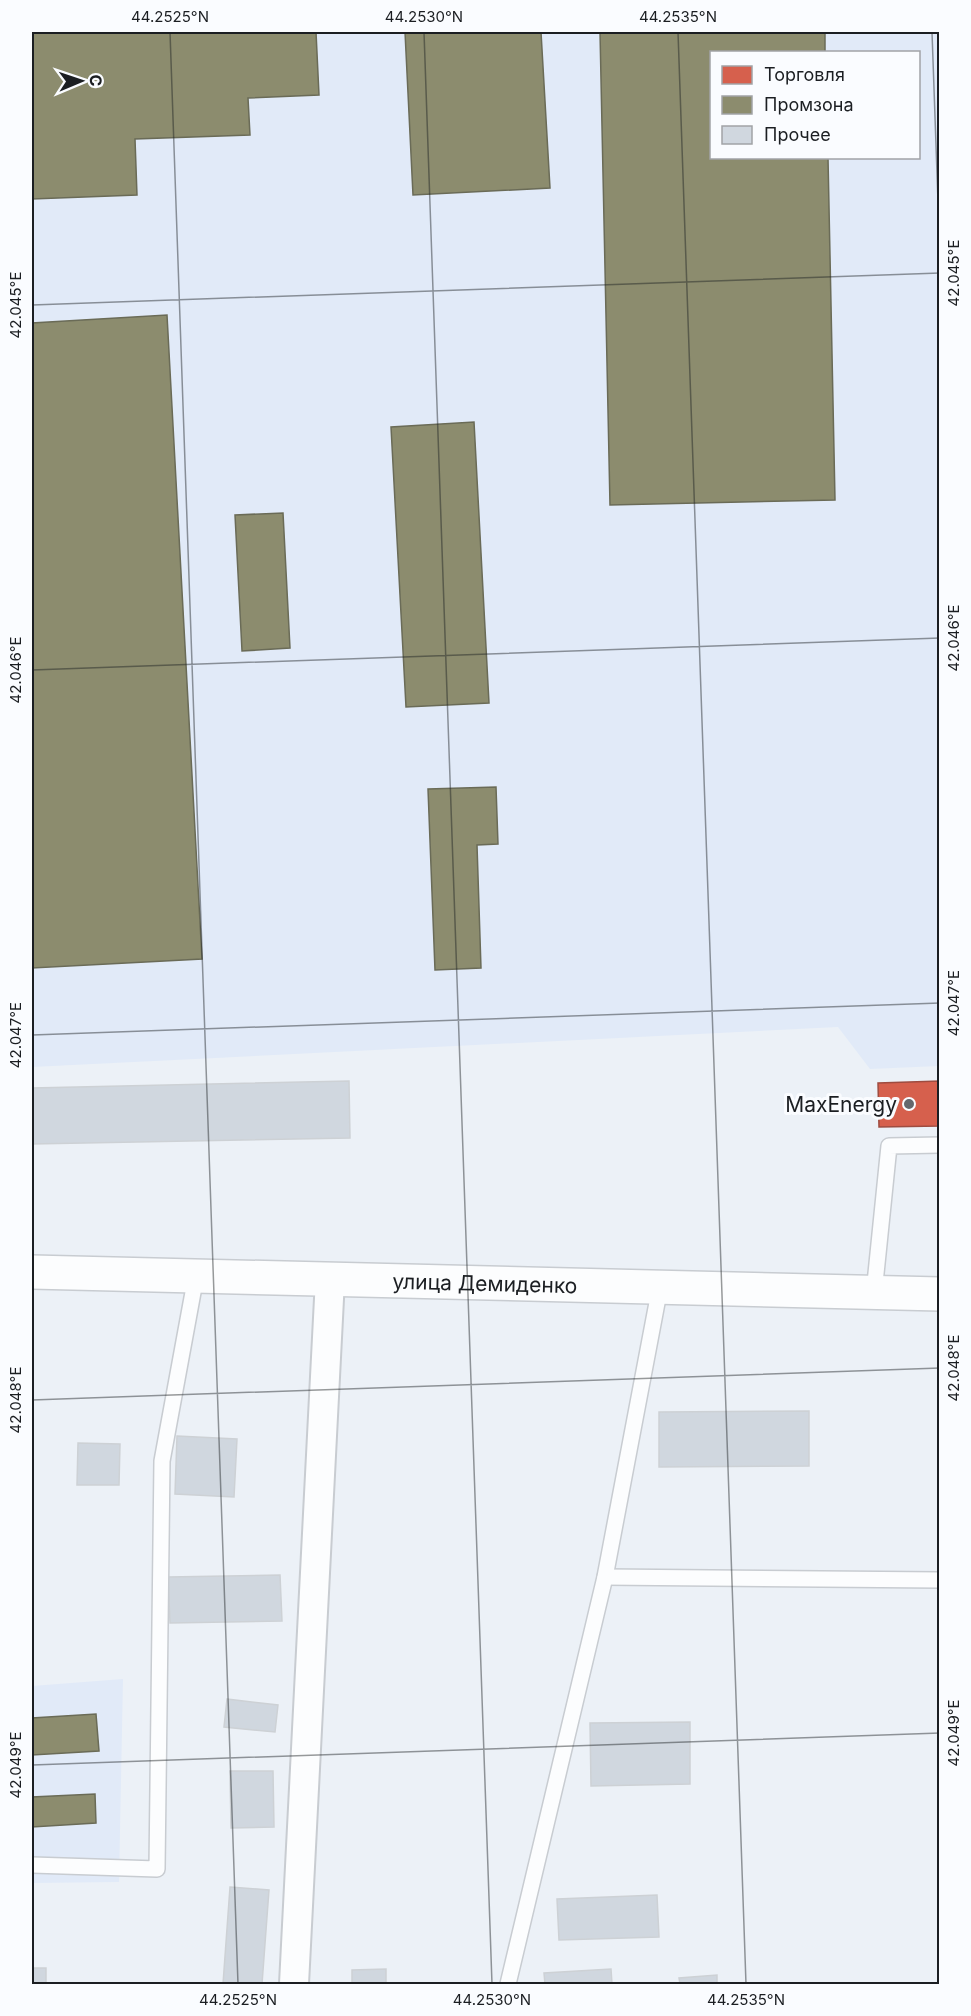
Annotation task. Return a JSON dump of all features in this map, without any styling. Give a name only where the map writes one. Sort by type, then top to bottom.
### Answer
[{"type":"main road","name":"улица Демиденко","points":[[32,1272],[939,1294]]},
{"type":"street","points":[[294,1984],[330,1279]]},
{"type":"lane","points":[[874,1293],[889,1146],[939,1145]]},
{"type":"lane","points":[[32,1865],[157,1869],[162,1461],[196,1276]]},
{"type":"lane","points":[[508,1984],[605,1577],[660,1287]]},
{"type":"lane","points":[[605,1577],[939,1580]]},
{"type":"shaded area","points":[[32,32],[939,32],[939,1066],[870,1069],[838,1027],[32,1067]]},
{"type":"shaded area","points":[[123,1679],[119,1882],[32,1883],[32,1686]]},
{"type":"building: Торговля","name":"MaxEnergy","points":[[940,1081],[940,1126],[879,1127],[878,1083]]},
{"type":"building: Промзона","points":[[32,32],[316,32],[319,95],[248,98],[250,135],[135,139],[137,195],[32,199]]},
{"type":"building: Промзона","points":[[405,32],[541,32],[550,188],[413,195]]},
{"type":"building: Промзона","points":[[600,32],[825,32],[825,51],[710,51],[710,159],[828,159],[835,500],[610,505]]},
{"type":"building: Промзона","points":[[167,315],[202,959],[32,968],[32,323]]},
{"type":"building: Промзона","points":[[474,422],[489,703],[406,707],[391,427]]},
{"type":"building: Промзона","points":[[283,513],[290,648],[242,651],[235,515]]},
{"type":"building: Промзона","points":[[496,787],[498,844],[477,845],[481,968],[435,970],[428,789]]},
{"type":"building: Промзона","points":[[96,1714],[99,1751],[32,1755],[32,1718]]},
{"type":"building: Промзона","points":[[95,1794],[96,1823],[32,1827],[32,1797]]},
{"type":"building: Прочее","points":[[349,1081],[350,1138],[32,1144],[32,1088]]},
{"type":"building: Прочее","points":[[809,1411],[809,1466],[659,1467],[659,1412]]},
{"type":"building: Прочее","points":[[177,1436],[237,1439],[234,1497],[175,1494]]},
{"type":"building: Прочее","points":[[78,1443],[120,1444],[119,1485],[77,1485]]},
{"type":"building: Прочее","points":[[280,1575],[282,1621],[170,1623],[168,1577]]},
{"type":"building: Прочее","points":[[227,1699],[278,1705],[275,1732],[224,1727]]},
{"type":"building: Прочее","points":[[690,1722],[690,1784],[591,1786],[590,1723]]},
{"type":"building: Прочее","points":[[230,1771],[273,1771],[274,1827],[231,1828]]},
{"type":"building: Прочее","points":[[230,1887],[269,1890],[262,1984],[223,1984]]},
{"type":"building: Прочее","points":[[657,1895],[659,1937],[559,1940],[557,1899]]},
{"type":"building: Прочее","points":[[32,1968],[46,1968],[46,1984],[32,1984]]},
{"type":"building: Прочее","points":[[386,1969],[386,1984],[352,1984],[352,1970]]},
{"type":"building: Прочее","points":[[611,1969],[612,1984],[545,1984],[544,1973]]},
{"type":"building: Прочее","points":[[717,1975],[717,1984],[680,1984],[679,1978]]},
{"type":"place","name":"MaxEnergy","points":[[909,1104]]}]
